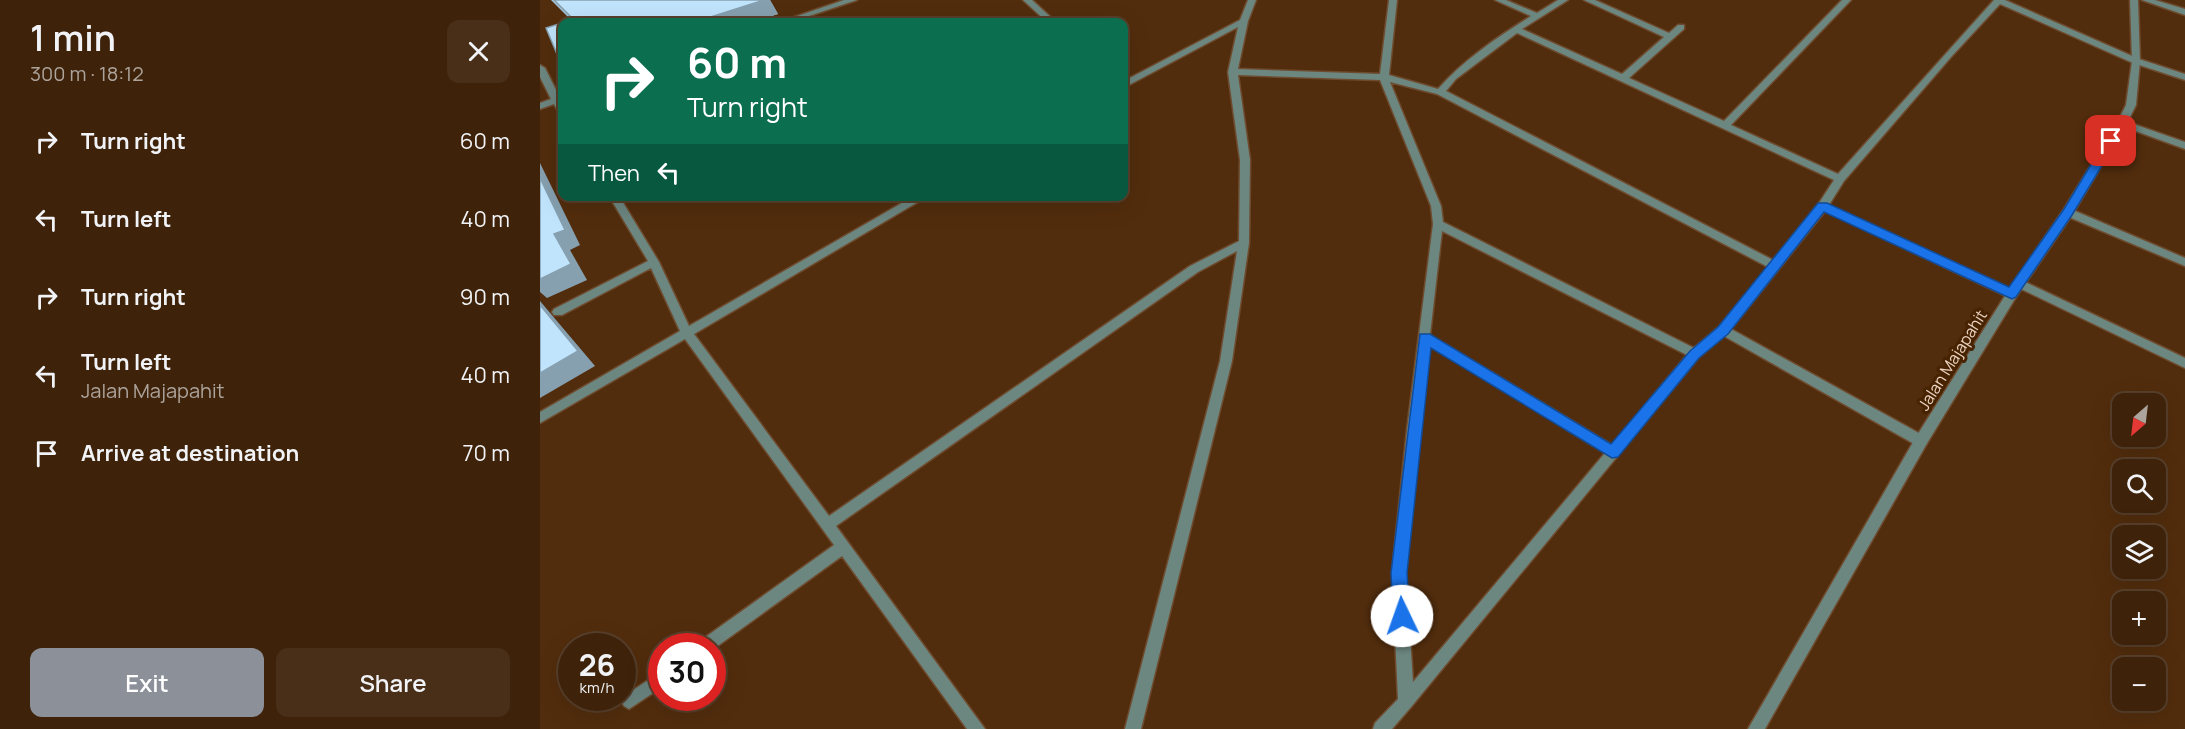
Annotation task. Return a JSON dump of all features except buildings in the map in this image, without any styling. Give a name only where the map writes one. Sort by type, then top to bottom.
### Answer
[{"type":"street","points":[[797,18],[853,0]]},
{"type":"street","points":[[1026,0],[1047,18]]},
{"type":"street","points":[[1133,729],[1226,361],[1244,243],[1245,160],[1233,72],[1244,21],[1252,0]]},
{"type":"street","points":[[1393,0],[1384,77],[1436,206],[1438,224],[1399,573],[1406,702]]},
{"type":"street","points":[[1499,0],[1536,15]]},
{"type":"street","points":[[1440,92],[1454,77],[1516,29],[1564,0]]},
{"type":"street","points":[[1588,0],[1671,37]]},
{"type":"street","points":[[1725,126],[1847,0]]},
{"type":"street","points":[[1381,729],[1406,702],[1695,354],[1723,330],[1822,206],[1840,179],[1998,0],[2136,61],[2185,77]]},
{"type":"street","name":"Jalan Majapahit","points":[[1756,729],[1922,441],[2015,289],[2068,212],[2122,123],[2131,105],[2136,61],[2134,0]]},
{"type":"street","points":[[2146,0],[2185,12]]},
{"type":"street","points":[[1128,82],[1244,21]]},
{"type":"street","points":[[1622,79],[1681,27]]},
{"type":"street","points":[[1516,29],[1840,179]]},
{"type":"street","points":[[540,68],[558,97]]},
{"type":"street","points":[[1233,72],[1384,77],[1440,92],[1775,266]]},
{"type":"street","points":[[540,106],[558,99]]},
{"type":"street","points":[[2122,123],[2185,146]]},
{"type":"street","points":[[617,201],[654,262],[687,333],[977,729]]},
{"type":"street","points":[[540,418],[914,201]]},
{"type":"street","points":[[1822,206],[2185,363]]},
{"type":"street","points":[[2068,212],[2185,262]]},
{"type":"street","points":[[1438,224],[1695,354]]},
{"type":"street","points":[[828,524],[1194,269],[1244,243]]},
{"type":"street","points":[[558,312],[654,262]]},
{"type":"street","points":[[1723,330],[1922,441]]},
{"type":"street","points":[[1425,338],[1612,452]]},
{"type":"street","points":[[723,633],[844,546]]},
{"type":"route","points":[[1402,616],[1399,573],[1413,430],[1425,338],[1612,452],[1695,354],[1723,330],[1822,206],[2012,294],[2068,212],[2111,141]]}]
